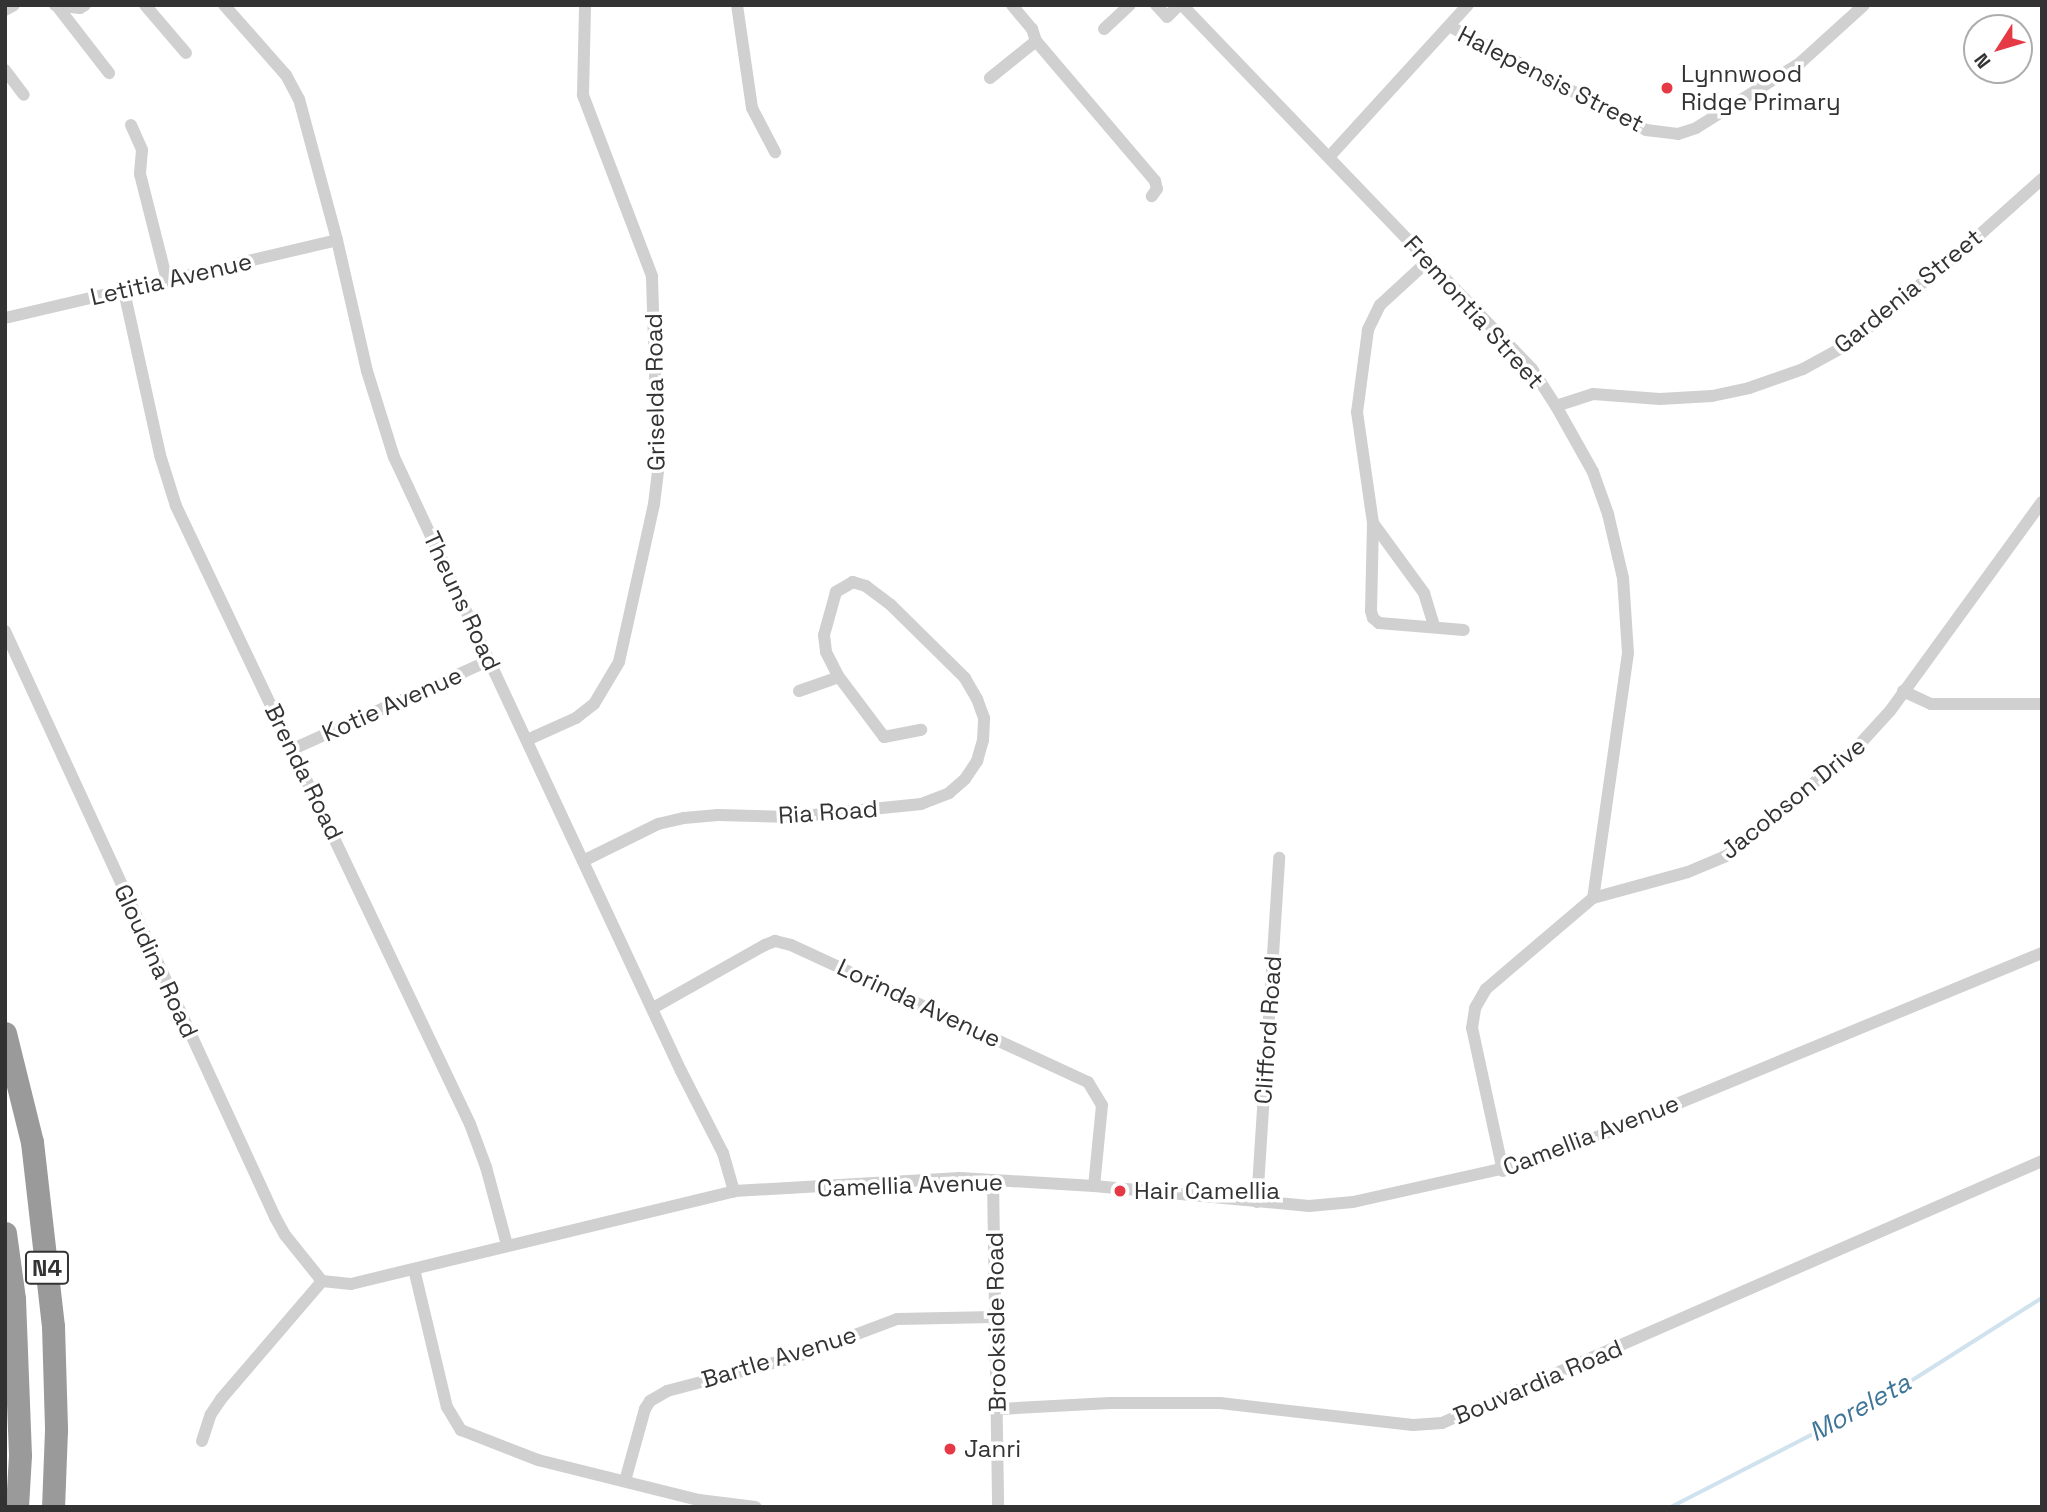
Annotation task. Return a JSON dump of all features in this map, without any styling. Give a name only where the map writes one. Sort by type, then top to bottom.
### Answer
[{"type":"highway","name":"N4","points":[[5,1033],[32,1142],[53,1326],[56,1430],[53,1507]]},
{"type":"highway","name":"N4","points":[[5,1233],[14,1299],[20,1455],[17,1507]]},
{"type":"street","points":[[5,10],[14,5]]},
{"type":"street","points":[[56,6],[85,5]]},
{"type":"street","points":[[145,5],[186,53]]},
{"type":"street","name":"Theuns Road","points":[[224,5],[286,75],[299,99],[337,240],[380,422],[583,861],[723,1153],[734,1191]]},
{"type":"street","name":"Griselda Road","points":[[527,740],[576,718],[594,704],[615,669],[654,504],[658,469],[652,276],[583,95],[585,5]]},
{"type":"street","points":[[737,5],[752,108],[775,152]]},
{"type":"street","points":[[1012,5],[1031,29],[1035,41],[1155,181],[1157,189],[1153,196]]},
{"type":"street","points":[[1104,29],[1130,5]]},
{"type":"street","points":[[1156,5],[1167,17],[1181,5]]},
{"type":"street","name":"Fremontia Street","points":[[1181,5],[1532,369],[1593,472],[1608,514],[1623,578],[1627,666],[1593,898]]},
{"type":"street","points":[[1329,157],[1468,5]]},
{"type":"street","name":"Halepensis Street","points":[[1449,26],[1646,130],[1678,134],[1696,128],[1800,63],[1864,5]]},
{"type":"street","points":[[56,6],[109,73]]},
{"type":"street","points":[[990,78],[1035,41]]},
{"type":"street","points":[[5,70],[24,95]]},
{"type":"street","points":[[131,125],[142,150],[140,174],[167,281]]},
{"type":"street","name":"Gardenia Street","points":[[1556,406],[1587,394],[1660,399],[1712,396],[1749,388],[1803,369],[1847,345],[1967,246],[2042,179]]},
{"type":"street","name":"Letitia Avenue","points":[[5,318],[337,240]]},
{"type":"street","points":[[1429,260],[1380,305],[1368,330],[1357,418],[1373,523],[1373,618],[1379,623],[1464,629]]},
{"type":"street","name":"Brenda Road","points":[[124,291],[160,455],[176,506],[470,1124],[486,1167],[508,1245]]},
{"type":"street","name":"Jacobson Drive","points":[[1503,1171],[1472,1028],[1475,1008],[1486,989],[1593,898],[1688,872],[1726,856],[1865,739],[2042,502]]},
{"type":"street","points":[[1373,523],[1424,593],[1434,625]]},
{"type":"street","name":"Ria Road","points":[[583,861],[657,824],[684,818],[718,814],[793,817],[921,804],[948,793],[965,779],[977,761],[983,740],[984,718],[965,678],[885,599],[856,582],[836,592],[824,635],[826,652],[839,677]]},
{"type":"street","name":"Gloudina Road","points":[[5,631],[275,1217],[285,1235],[323,1281]]},
{"type":"street","name":"Kotie Avenue","points":[[293,749],[490,660]]},
{"type":"street","points":[[799,691],[839,677],[884,737],[921,730]]},
{"type":"street","points":[[1903,691],[1931,705],[2042,704]]},
{"type":"street","name":"Clifford Road","points":[[1257,1202],[1279,858]]},
{"type":"street","name":"Lorinda Avenue","points":[[653,1008],[765,945],[775,941],[791,945],[1088,1082],[1102,1105],[1094,1186]]},
{"type":"street","name":"Camellia Avenue","points":[[323,1281],[351,1284],[734,1191],[960,1178],[1094,1186],[1308,1206],[1353,1202],[1503,1171],[1541,1160],[2042,953]]},
{"type":"street","name":"Bouvardia Road","points":[[999,1409],[1110,1403],[1220,1403],[1413,1425],[1442,1423],[2042,1161]]},
{"type":"street","name":"Brookside Road","points":[[993,1180],[994,1317],[999,1409],[998,1507]]},
{"type":"street","points":[[414,1269],[447,1407],[456,1425],[465,1433],[522,1455],[713,1503],[755,1507]]},
{"type":"street","points":[[202,1441],[211,1414],[221,1399],[323,1281]]},
{"type":"street","name":"Bartle Avenue","points":[[625,1481],[645,1409],[650,1401],[667,1391],[796,1357],[897,1319],[994,1317]]},
{"type":"waterway","name":"Moreleta","points":[[1671,1507],[1889,1395],[2042,1298]]},
{"type":"place","name":"Lynnwood Ridge Primary","points":[[1667,88]]},
{"type":"place","name":"Hair Camellia","points":[[1120,1191]]},
{"type":"place","name":"Janri","points":[[950,1449]]}]
